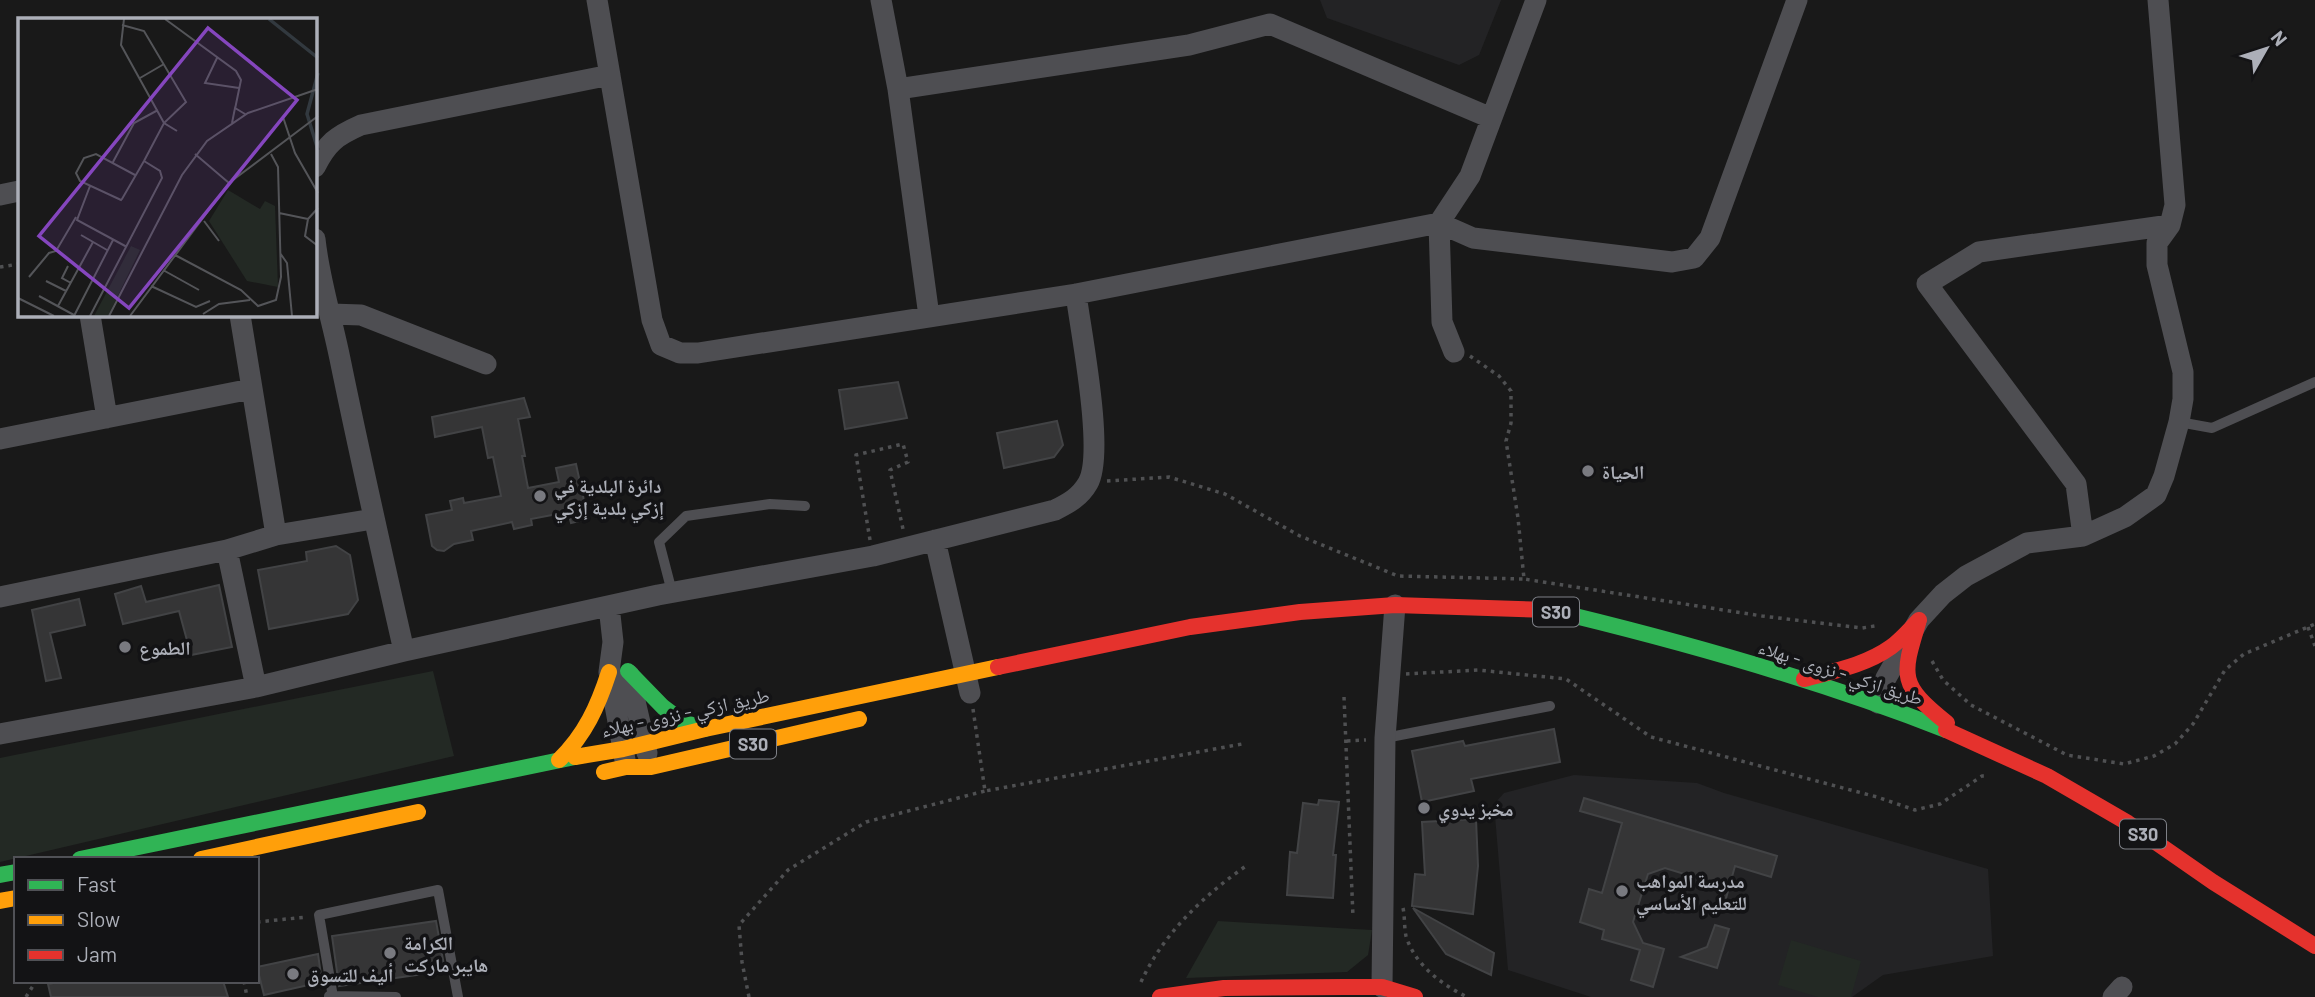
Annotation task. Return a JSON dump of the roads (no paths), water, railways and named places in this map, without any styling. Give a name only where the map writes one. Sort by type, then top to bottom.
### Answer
[{"type":"main road","name":"طريق ازكي - نزوى - بهلاء","points":[[587,776],[625,758],[645,744],[705,729],[969,689],[1190,627],[1300,612],[1395,605],[1551,610],[1650,634],[1804,678],[1962,736],[2047,776],[2128,823],[2213,882],[2315,946]]},
{"type":"main road","name":"طريق ازكي - نزوى - بهلاء","points":[[1187,644],[1300,612]]},
{"type":"main road","points":[[1804,678],[1847,668],[1872,658],[1893,645],[1919,620]]},
{"type":"main road","points":[[1919,620],[1906,665],[1909,684],[1926,706],[1962,736]]},
{"type":"main road","points":[[559,760],[584,735],[618,672],[683,722],[705,729]]},
{"type":"main road","name":"طريق ازكي - نزوى - بهلاء","points":[[90,857],[559,760],[625,758],[651,767],[875,716]]},
{"type":"main road","points":[[210,857],[427,811]]},
{"type":"main road","points":[[1160,997],[1224,988],[1382,987],[1415,997]]},
{"type":"street","points":[[597,0],[652,320],[661,345],[680,353],[698,353],[1076,294],[1439,222],[1473,238],[1672,262],[1694,258],[1710,238],[1797,0]]},
{"type":"street","points":[[881,0],[898,89],[929,316]]},
{"type":"street","points":[[1454,352],[1442,322],[1439,222],[1470,176],[1536,0]]},
{"type":"street","points":[[1878,703],[1886,678],[1919,620],[1943,594],[1966,576],[2026,543],[2083,536],[2125,517],[2156,495],[2164,476],[2179,422],[2183,399],[2183,372],[2157,265],[2157,243],[2170,225],[2175,205],[2158,0]]},
{"type":"street","points":[[898,89],[1189,45],[1270,24],[1491,118]]},
{"type":"street","points":[[318,152],[341,134],[361,125],[610,75]]},
{"type":"street","points":[[0,195],[18,191]]},
{"type":"street","points":[[2083,536],[2076,484],[1927,284],[1979,252],[2170,225]]},
{"type":"street","points":[[317,260],[404,651]]},
{"type":"street","points":[[0,734],[256,687],[404,651],[672,592],[873,556],[1055,510],[1076,499],[1089,482],[1094,461],[1095,435],[1076,294]]},
{"type":"street","points":[[331,314],[361,315],[486,364]]},
{"type":"street","points":[[90,317],[107,418]]},
{"type":"street","points":[[240,317],[276,535]]},
{"type":"street","points":[[0,439],[251,389]]},
{"type":"street","points":[[0,597],[227,550],[276,535],[373,519]]},
{"type":"street","points":[[935,540],[969,689]]},
{"type":"street","points":[[227,550],[256,687]]},
{"type":"street","points":[[1382,987],[1385,738],[1395,605]]},
{"type":"street","points":[[609,606],[625,758]]},
{"type":"street","points":[[618,672],[651,767]]},
{"type":"lane","points":[[2179,422],[2212,428],[2315,383]]},
{"type":"lane","points":[[672,592],[659,542],[686,516],[770,504],[804,506]]},
{"type":"lane","points":[[1385,738],[1550,706]]},
{"type":"lane","points":[[396,997],[331,997],[320,915],[438,890],[458,997]]},
{"type":"place","name":"الحياة","points":[[1588,471]]},
{"type":"place","name":"دائرة البلدية في إزكي بلدية إزكي","points":[[540,496]]},
{"type":"place","name":"الطموع","points":[[125,647]]},
{"type":"place","name":"مخبز يدوي","points":[[1424,808]]},
{"type":"place","name":"مدرسة المواهب للتعليم الأساسي","points":[[1622,891]]},
{"type":"place","name":"الكرامة هايبر ماركت","points":[[390,953]]},
{"type":"place","name":"أليف للتسوق","points":[[293,974]]}]
